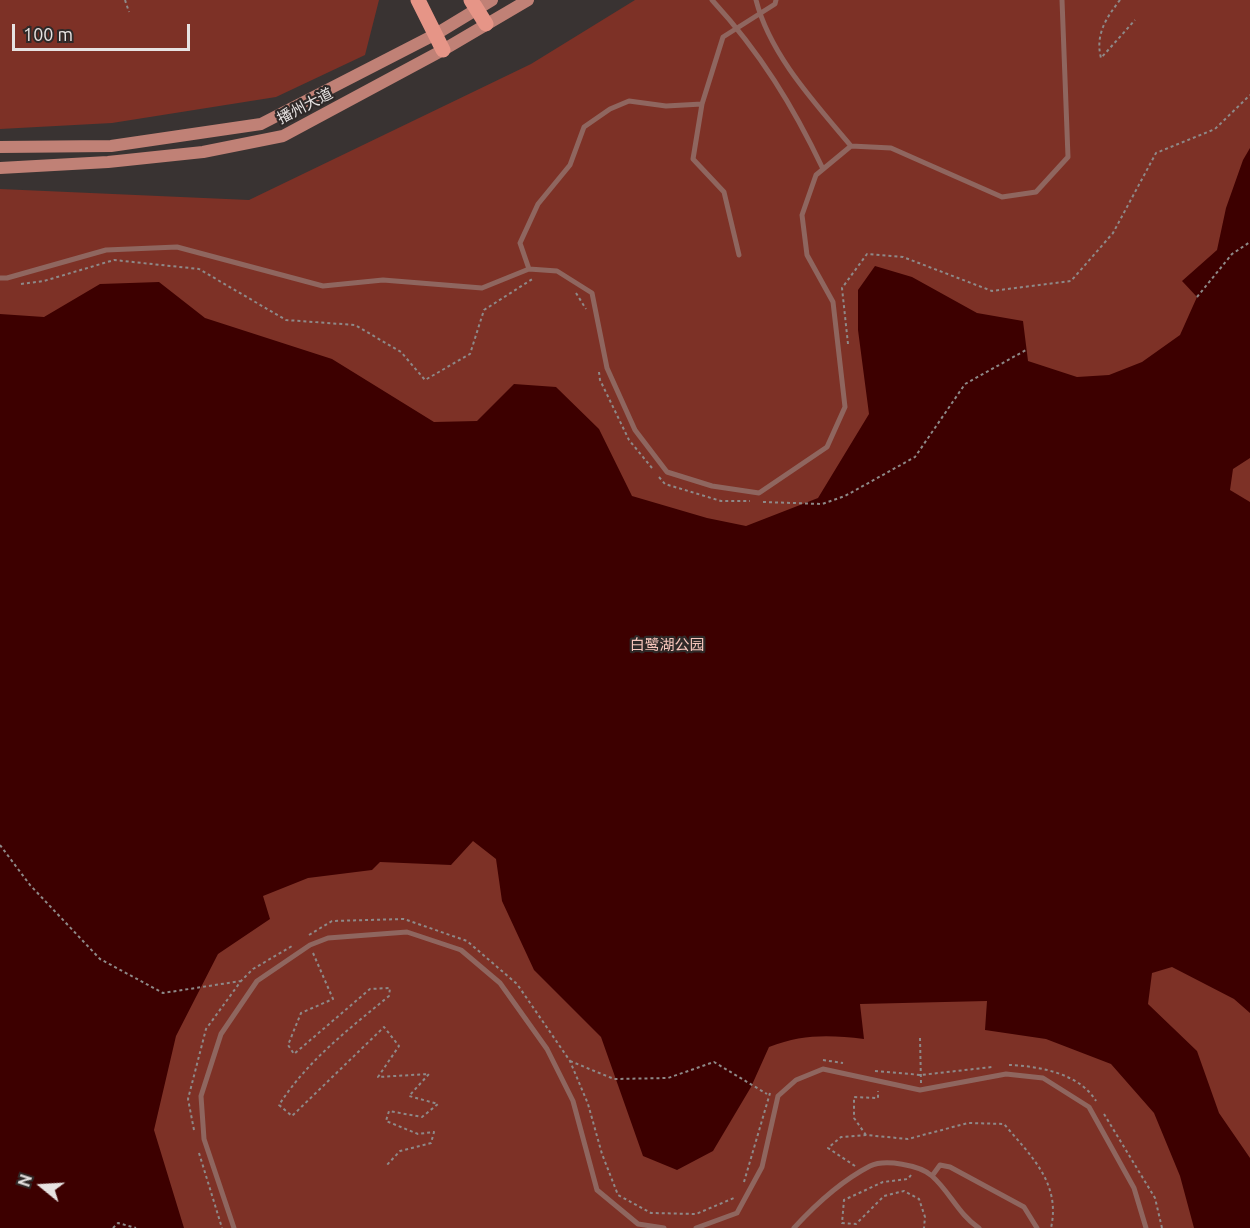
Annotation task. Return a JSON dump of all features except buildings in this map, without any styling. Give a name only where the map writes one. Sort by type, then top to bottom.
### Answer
[{"type":"main road","points":[[418,0],[443,50]]},
{"type":"main road","name":"播州大道","points":[[0,147],[111,146],[261,124],[436,34],[474,5],[492,0]]},
{"type":"main road","name":"播州大道","points":[[0,168],[108,162],[203,152],[283,136],[443,50],[528,0]]},
{"type":"main road","points":[[474,5],[486,24]]},
{"type":"lane","points":[[712,0],[738,28],[794,110],[823,169]]},
{"type":"lane","points":[[756,0],[759,14],[796,81],[851,146]]},
{"type":"lane","points":[[739,255],[724,192],[693,159],[702,104],[723,37],[775,4],[776,0]]},
{"type":"lane","points":[[0,278],[106,250],[177,247],[323,286],[383,280],[483,288],[529,269],[557,271],[592,293],[607,368],[635,430],[667,472],[712,486],[759,493],[827,447],[845,407],[833,302],[807,255],[802,215],[816,175],[851,146],[891,148],[1002,197],[1036,192],[1068,157],[1062,0]]},
{"type":"lane","points":[[529,269],[520,243],[538,204],[570,165],[584,127],[610,109],[629,101],[666,106],[702,104]]},
{"type":"lane","points":[[234,1228],[204,1139],[201,1096],[221,1034],[257,981],[310,945],[328,938],[407,932],[461,950],[500,982],[547,1049],[573,1101],[597,1190],[638,1224],[664,1228]]},
{"type":"lane","points":[[696,1228],[737,1213],[762,1167],[778,1096],[796,1080],[823,1069],[920,1090],[1006,1074],[1043,1078],[1089,1107],[1134,1188],[1146,1228]]},
{"type":"lane","points":[[795,1228],[810,1211],[872,1165],[911,1165],[932,1176],[969,1222],[979,1228]]},
{"type":"lane","points":[[932,1176],[940,1165],[950,1167],[1024,1207],[1037,1228]]},
{"type":"path","points":[[125,0],[129,12]]},
{"type":"path","points":[[1120,0],[1106,17],[1097,44],[1101,58],[1135,20]]},
{"type":"path","points":[[849,354],[842,288],[867,254],[903,257],[992,291],[1071,281],[1113,233],[1156,153],[1215,129],[1250,95]]},
{"type":"path","points":[[1197,297],[1232,254],[1250,242]]},
{"type":"path","points":[[11,285],[44,281],[114,260],[199,269],[286,320],[355,325],[401,352],[425,380],[470,354],[484,310],[539,275]]},
{"type":"path","points":[[571,286],[587,310]]},
{"type":"path","points":[[599,370],[600,380],[629,440],[664,484],[720,501],[822,504],[845,496],[915,458],[964,384],[1026,350]]},
{"type":"path","points":[[763,502],[772,495]]},
{"type":"path","points":[[0,845],[30,885],[100,959],[162,993],[241,981]]},
{"type":"path","points":[[303,939],[332,921],[404,919],[467,941],[517,984],[570,1061],[588,1104],[602,1154],[618,1195],[651,1213],[696,1214],[740,1196]]},
{"type":"path","points":[[195,1138],[188,1099],[206,1029],[241,981],[253,969],[293,945]]},
{"type":"path","points":[[310,945],[333,999],[301,1013],[288,1045],[294,1054],[370,989],[390,988],[389,996],[339,1037],[295,1079],[279,1105],[292,1116],[384,1027],[399,1046],[378,1077],[429,1074],[409,1096],[438,1104],[422,1117],[388,1111],[386,1121],[418,1134],[434,1132],[431,1143],[400,1151],[386,1166]]},
{"type":"path","points":[[920,1038],[920,1090]]},
{"type":"path","points":[[814,1064],[825,1059],[844,1064]]},
{"type":"path","points":[[570,1061],[614,1079],[669,1078],[714,1062],[768,1095]]},
{"type":"path","points":[[873,1070],[921,1076],[1010,1065],[1044,1068],[1088,1088],[1155,1198],[1162,1228]]},
{"type":"path","points":[[866,1134],[854,1118],[854,1097],[878,1098],[880,1081]]},
{"type":"path","points":[[743,1185],[768,1095],[776,1087]]},
{"type":"path","points":[[863,1171],[828,1148],[841,1137],[866,1134],[908,1139],[968,1123],[1004,1124],[1043,1170],[1055,1210],[1051,1228]]},
{"type":"path","points":[[197,1148],[222,1228]]},
{"type":"path","points":[[917,1168],[908,1179],[883,1182],[844,1200],[842,1223],[856,1224],[884,1196],[904,1191],[919,1200],[925,1217],[924,1228]]},
{"type":"path","points":[[113,1228],[118,1224],[136,1228]]},
{"type":"green space","points":[[0,0],[379,0],[365,55],[276,97],[112,123],[0,129]]},
{"type":"green space","name":"白鹭湖公园","points":[[635,0],[1250,0],[1250,1228],[0,1228],[0,189],[249,200],[531,64]]},
{"type":"shaded area","points":[[1250,148],[1250,458],[1233,469],[1230,490],[1250,502],[1250,1013],[1234,999],[1172,967],[1152,973],[1148,1004],[1197,1051],[1219,1113],[1250,1158],[1250,1228],[1194,1228],[1180,1176],[1154,1113],[1111,1064],[1046,1039],[985,1030],[987,1001],[860,1004],[864,1039],[816,1037],[793,1040],[769,1047],[751,1087],[713,1151],[677,1170],[643,1156],[601,1037],[534,970],[502,901],[496,859],[473,841],[451,865],[380,862],[372,870],[308,878],[263,896],[270,919],[218,954],[176,1036],[154,1130],[184,1228],[0,1228],[0,314],[44,317],[100,284],[159,282],[205,318],[332,359],[434,422],[477,421],[514,384],[556,387],[599,429],[632,496],[707,518],[746,526],[818,498],[869,414],[858,330],[858,290],[875,266],[912,277],[977,313],[1023,321],[1028,361],[1077,377],[1109,375],[1142,362],[1180,335],[1197,297],[1182,281],[1217,250],[1226,208],[1243,160]]}]
